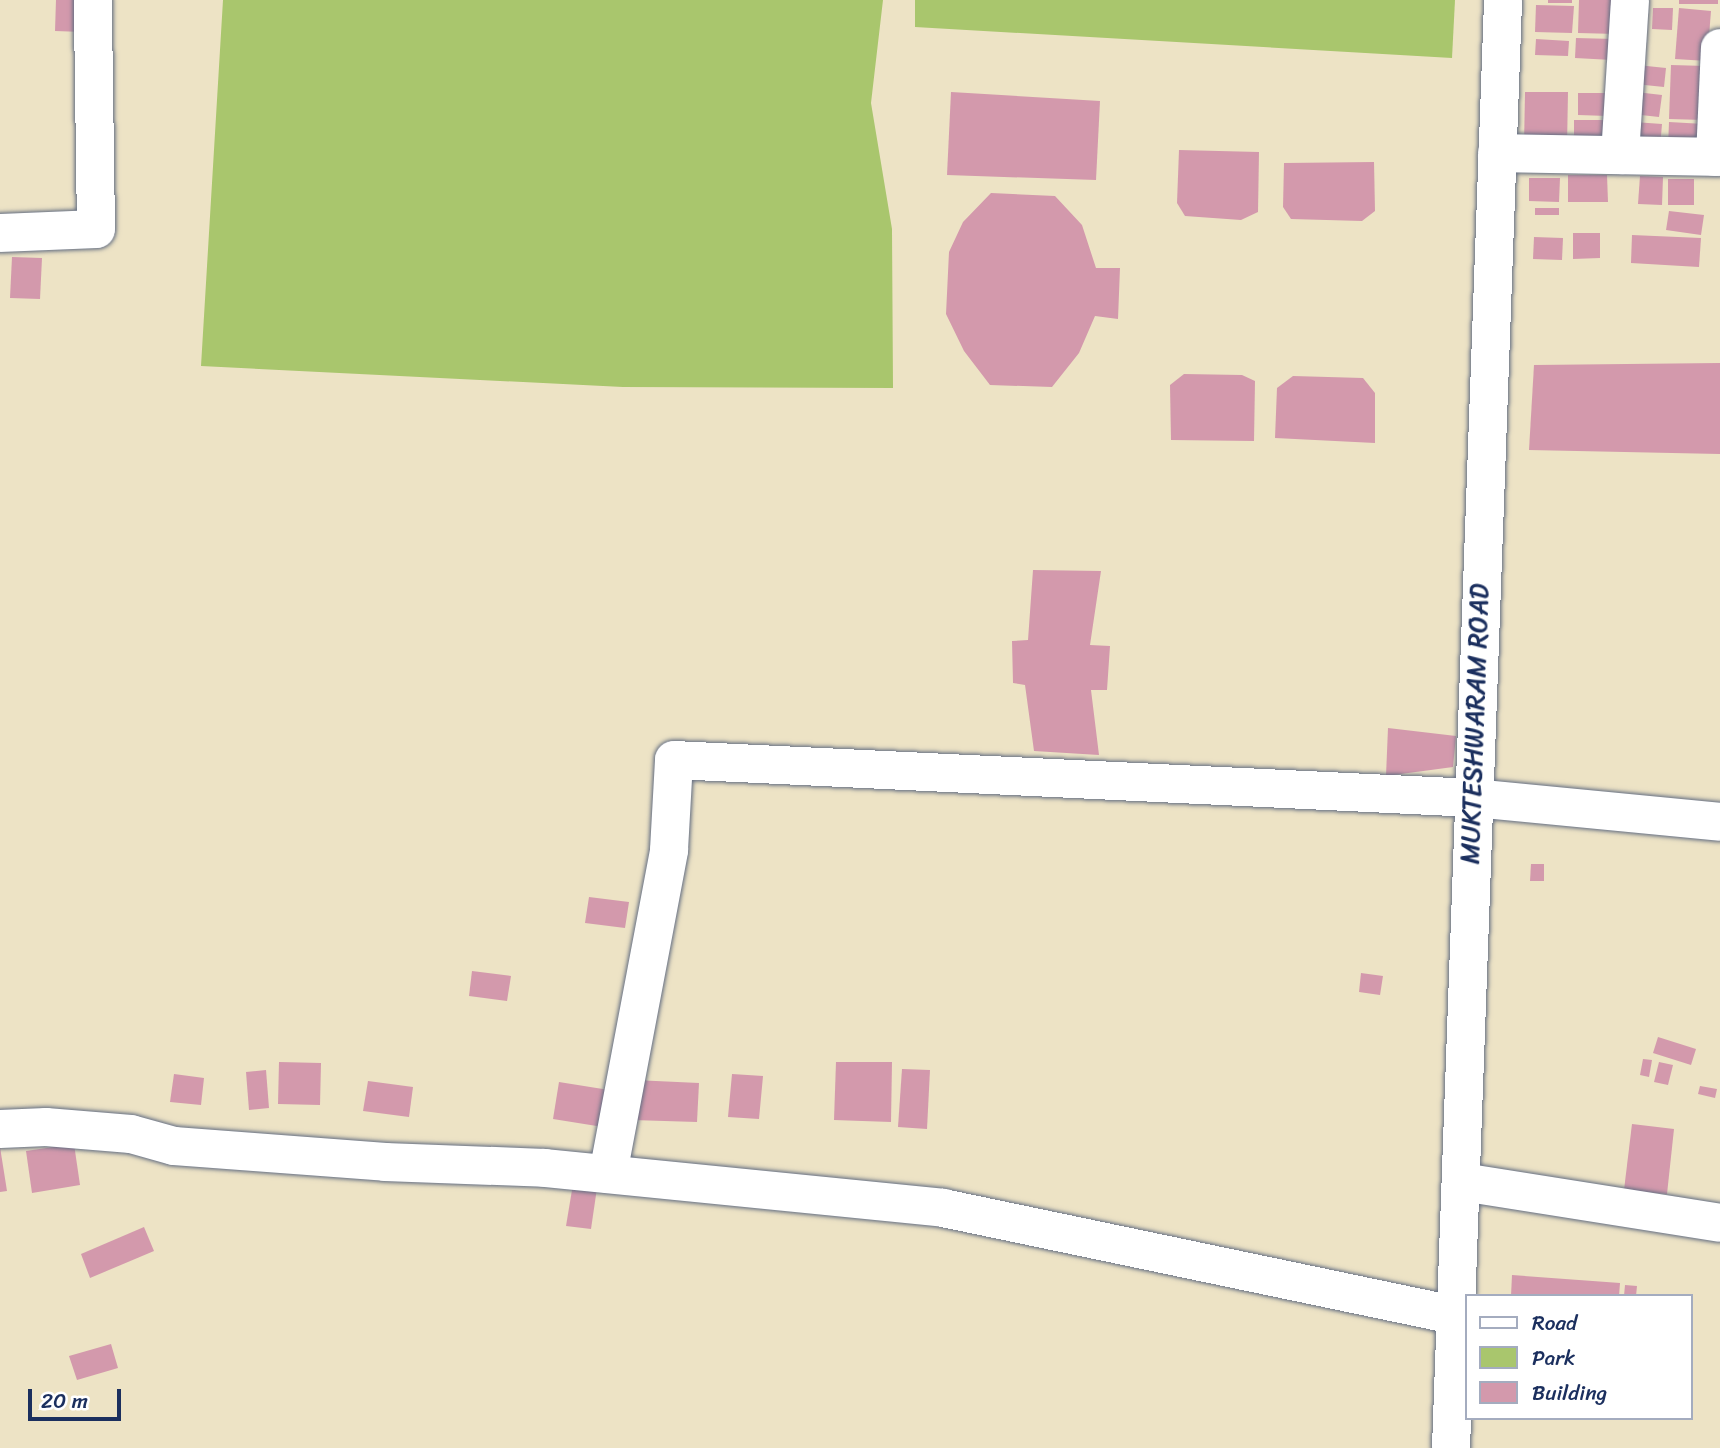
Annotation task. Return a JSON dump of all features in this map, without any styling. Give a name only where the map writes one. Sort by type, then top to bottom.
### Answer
[{"type":"street","points":[[0,233],[96,229],[93,0]]},
{"type":"street","name":"MUKTESHWARAM ROAD","points":[[1451,1448],[1503,0]]},
{"type":"street","points":[[1620,155],[1630,0]]},
{"type":"street","points":[[1497,153],[1717,157],[1720,48]]},
{"type":"street","points":[[608,1174],[669,850],[674,760],[1474,799],[1720,822]]},
{"type":"street","points":[[0,1129],[46,1127],[131,1135],[174,1146],[608,1174],[943,1208],[1454,1315]]},
{"type":"street","points":[[1462,1182],[1720,1223]]},
{"type":"green space","points":[[223,0],[883,0],[871,103],[892,229],[893,388],[623,387],[201,366]]},
{"type":"green space","points":[[915,0],[1455,0],[1452,58],[915,27]]},
{"type":"building","points":[[56,0],[83,0],[83,32],[55,31]]},
{"type":"building","points":[[1548,0],[1572,0],[1572,3],[1548,3]]},
{"type":"building","points":[[1579,0],[1618,0],[1617,34],[1578,33]]},
{"type":"building","points":[[1679,0],[1718,0],[1718,4],[1679,4]]},
{"type":"building","points":[[1536,5],[1574,6],[1572,33],[1535,32]]},
{"type":"building","points":[[1653,8],[1673,8],[1672,30],[1652,29]]},
{"type":"building","points":[[1679,8],[1711,11],[1707,61],[1675,59]]},
{"type":"building","points":[[1576,38],[1614,39],[1612,60],[1575,58]]},
{"type":"building","points":[[1536,39],[1569,41],[1568,56],[1535,55]]},
{"type":"building","points":[[1637,65],[1666,68],[1664,87],[1635,84]]},
{"type":"building","points":[[1671,65],[1706,66],[1704,120],[1669,119]]},
{"type":"building","points":[[951,92],[1100,101],[1096,180],[947,175]]},
{"type":"building","points":[[1525,92],[1568,92],[1567,146],[1524,146]]},
{"type":"building","points":[[1636,92],[1662,95],[1659,117],[1632,114]]},
{"type":"building","points":[[1578,93],[1608,93],[1608,116],[1578,115]]},
{"type":"building","points":[[1574,120],[1608,120],[1608,149],[1574,149]]},
{"type":"building","points":[[1634,122],[1662,124],[1660,148],[1632,146]]},
{"type":"building","points":[[1669,122],[1704,124],[1706,147],[1668,148]]},
{"type":"building","points":[[1179,150],[1259,152],[1258,212],[1241,220],[1185,216],[1177,203]]},
{"type":"building","points":[[1374,162],[1375,211],[1362,221],[1291,219],[1283,207],[1284,163]]},
{"type":"building","points":[[1568,175],[1607,175],[1608,202],[1568,202]]},
{"type":"building","points":[[1640,176],[1663,177],[1662,205],[1638,204]]},
{"type":"building","points":[[1529,178],[1560,178],[1559,202],[1529,201]]},
{"type":"building","points":[[1668,179],[1694,179],[1694,205],[1668,205]]},
{"type":"building","points":[[991,193],[1055,196],[1082,225],[1096,268],[1120,268],[1118,319],[1095,316],[1079,353],[1052,387],[990,385],[964,351],[946,314],[949,252],[963,222]]},
{"type":"building","points":[[1535,208],[1559,208],[1559,215],[1535,215]]},
{"type":"building","points":[[1669,211],[1704,215],[1701,235],[1666,230]]},
{"type":"building","points":[[1573,233],[1600,233],[1600,258],[1573,259]]},
{"type":"building","points":[[1632,235],[1701,238],[1699,267],[1631,263]]},
{"type":"building","points":[[1534,237],[1563,238],[1562,260],[1533,259]]},
{"type":"building","points":[[12,257],[42,258],[40,299],[10,298]]},
{"type":"building","points":[[1720,363],[1720,454],[1529,450],[1534,365]]},
{"type":"building","points":[[1184,374],[1242,375],[1255,381],[1254,441],[1171,440],[1170,385]]},
{"type":"building","points":[[1293,376],[1363,378],[1375,393],[1375,443],[1275,438],[1277,388]]},
{"type":"building","points":[[1033,570],[1101,571],[1090,645],[1110,646],[1107,690],[1091,690],[1099,755],[1034,751],[1025,685],[1013,683],[1012,641],[1028,640]]},
{"type":"building","points":[[1388,728],[1456,736],[1453,767],[1386,776]]},
{"type":"building","points":[[1531,864],[1544,864],[1544,881],[1530,881]]},
{"type":"building","points":[[589,897],[629,902],[625,928],[585,923]]},
{"type":"building","points":[[472,971],[511,976],[507,1001],[469,996]]},
{"type":"building","points":[[1361,973],[1383,976],[1380,995],[1359,992]]},
{"type":"building","points":[[1658,1037],[1696,1049],[1691,1065],[1653,1053]]},
{"type":"building","points":[[1643,1059],[1652,1060],[1649,1077],[1640,1075]]},
{"type":"building","points":[[279,1062],[321,1063],[320,1105],[278,1104]]},
{"type":"building","points":[[836,1062],[892,1062],[891,1122],[834,1120]]},
{"type":"building","points":[[1659,1062],[1673,1065],[1668,1085],[1654,1082]]},
{"type":"building","points":[[902,1069],[930,1070],[927,1129],[898,1127]]},
{"type":"building","points":[[266,1070],[269,1108],[249,1110],[246,1072]]},
{"type":"building","points":[[174,1074],[204,1078],[201,1105],[170,1102]]},
{"type":"building","points":[[732,1074],[763,1076],[759,1119],[728,1117]]},
{"type":"building","points":[[634,1080],[699,1083],[697,1122],[632,1120]]},
{"type":"building","points":[[368,1081],[413,1087],[409,1117],[363,1111]]},
{"type":"building","points":[[559,1082],[609,1090],[603,1127],[553,1119]]},
{"type":"building","points":[[1700,1086],[1717,1089],[1715,1098],[1698,1094]]},
{"type":"building","points":[[1632,1124],[1674,1129],[1667,1194],[1624,1190]]},
{"type":"building","points":[[74,1144],[80,1185],[32,1193],[26,1151]]},
{"type":"building","points":[[0,1147],[7,1191],[0,1192]]},
{"type":"building","points":[[573,1184],[597,1188],[591,1229],[566,1226]]},
{"type":"building","points":[[144,1227],[154,1251],[90,1278],[81,1254]]},
{"type":"building","points":[[1512,1275],[1620,1283],[1619,1294],[1511,1294]]},
{"type":"building","points":[[1625,1285],[1637,1286],[1636,1294],[1624,1294]]},
{"type":"building","points":[[111,1344],[118,1368],[77,1380],[69,1356]]}]
